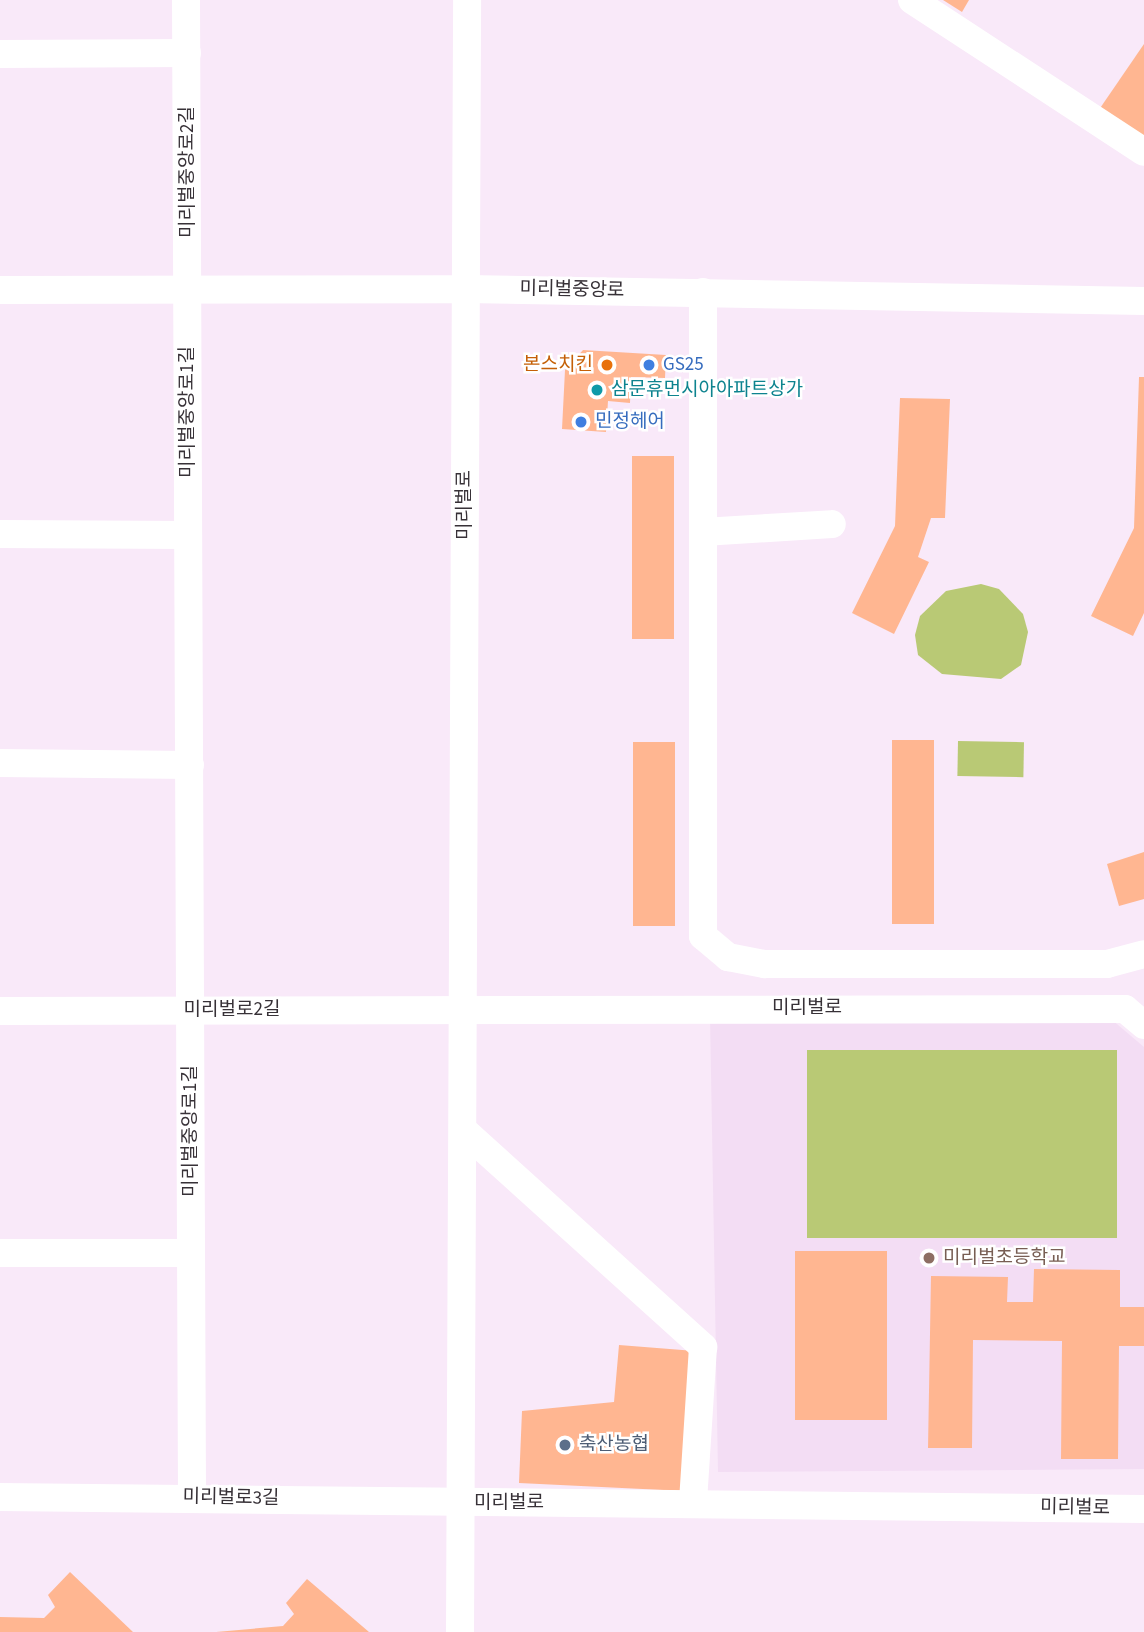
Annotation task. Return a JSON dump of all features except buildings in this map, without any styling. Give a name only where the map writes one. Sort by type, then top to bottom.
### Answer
[{"type":"street","name":"미리벌중앙로2길","points":[[186,0],[188,290]]},
{"type":"street","name":"미리벌로","points":[[460,1632],[467,0]]},
{"type":"street","points":[[912,0],[1144,152]]},
{"type":"street","points":[[0,54],[187,53]]},
{"type":"street","name":"미리벌중앙로","points":[[0,290],[466,289],[1144,301]]},
{"type":"street","name":"미리벌중앙로1길","points":[[188,290],[192,1497]]},
{"type":"street","points":[[703,292],[703,936],[728,957],[765,964],[1107,964],[1144,954]]},
{"type":"street","points":[[703,532],[832,524]]},
{"type":"street","points":[[0,534],[187,535]]},
{"type":"street","points":[[0,763],[190,765]]},
{"type":"street","name":"미리벌로","points":[[463,1009],[1125,1009],[1144,1025]]},
{"type":"street","name":"미리벌로2길","points":[[0,1010],[463,1009]]},
{"type":"street","points":[[463,1130],[703,1347],[694,1502]]},
{"type":"street","points":[[0,1253],[191,1253]]},
{"type":"street","name":"미리벌로3길","points":[[0,1497],[192,1497],[461,1503]]},
{"type":"street","name":"미리벌로","points":[[461,1503],[694,1502],[1144,1509]]},
{"type":"shaded area","name":"미리벌초등학교","points":[[1091,1002],[1144,1047],[1144,1469],[718,1472],[710,1016]]},
{"type":"green space","points":[[981,584],[999,589],[1023,614],[1028,632],[1021,665],[1001,679],[942,674],[918,655],[915,635],[920,616],[946,591]]},
{"type":"green space","points":[[958,741],[1024,742],[1023,777],[957,776]]},
{"type":"green space","points":[[807,1050],[1117,1050],[1117,1238],[807,1238]]},
{"type":"place","name":"본스치킨","points":[[607,365]]},
{"type":"place","name":"GS25","points":[[649,365]]},
{"type":"place","name":"삼문휴먼시아아파트상가","points":[[597,390]]},
{"type":"place","name":"민정헤어","points":[[581,422]]},
{"type":"place","name":"미리벌초등학교","points":[[929,1258]]},
{"type":"place","name":"축산농협","points":[[565,1445]]}]
